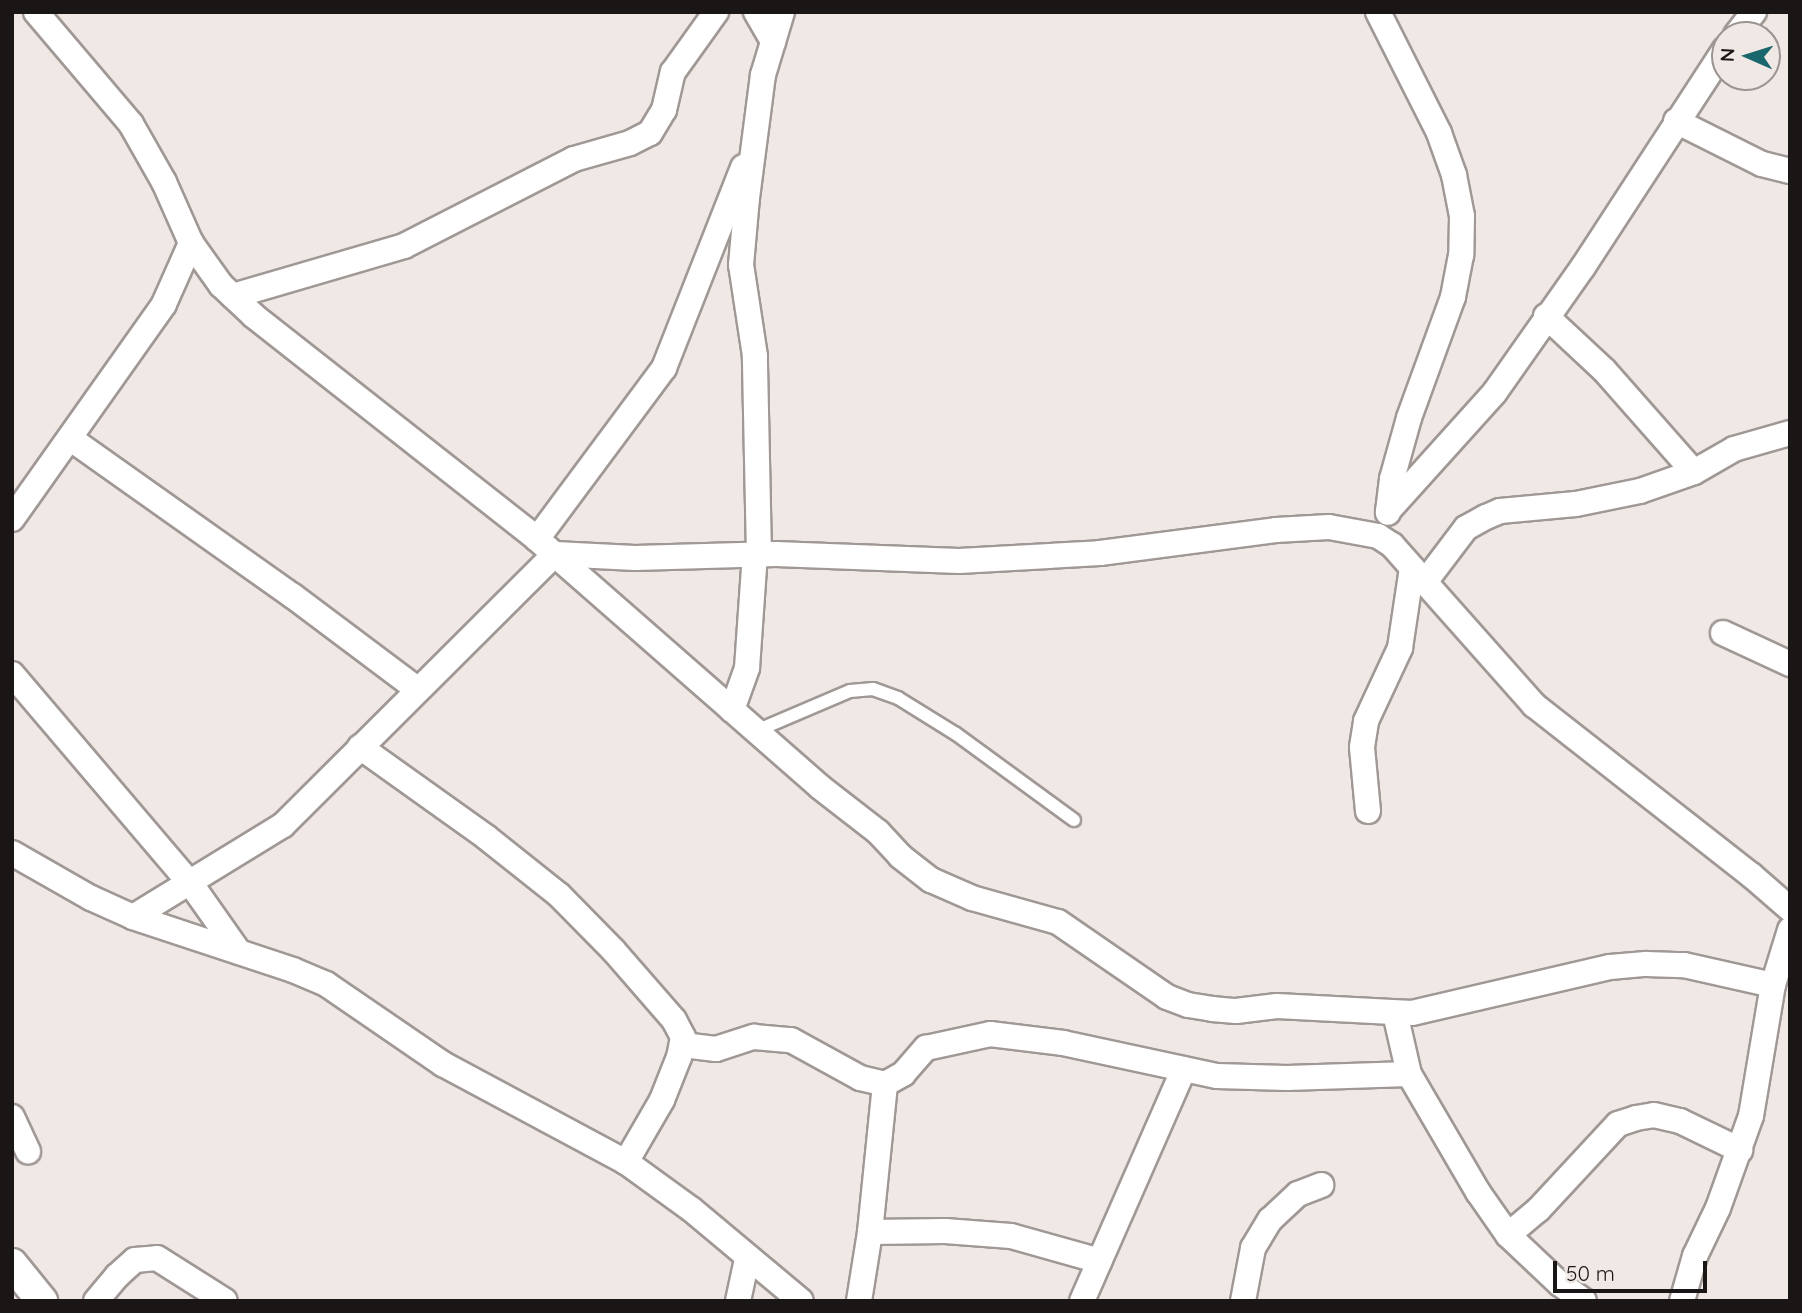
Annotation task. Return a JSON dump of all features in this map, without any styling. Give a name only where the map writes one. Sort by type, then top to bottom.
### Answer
[{"type":"street","points":[[36,12],[131,124],[159,172],[191,243],[204,265],[233,296],[546,546],[756,732],[878,832],[900,856],[931,880],[972,898],[1059,922],[1167,997],[1188,1005],[1236,1011],[1277,1006],[1356,1008],[1395,1013],[1457,1004],[1610,967],[1646,964],[1684,965],[1773,985]]},
{"type":"street","points":[[233,296],[404,246],[574,159],[630,143],[650,132],[664,110],[673,72],[716,12]]},
{"type":"street","points":[[756,12],[773,41]]},
{"type":"street","points":[[732,710],[747,668],[757,555],[755,356],[741,265],[763,75],[782,12]]},
{"type":"street","points":[[1378,12],[1439,132],[1454,175],[1462,216],[1461,255],[1453,297],[1409,418],[1389,505],[1392,545]]},
{"type":"street","points":[[1342,529],[1389,505],[1495,392],[1590,256],[1711,70]]},
{"type":"street","points":[[1676,121],[1762,164],[1790,172]]},
{"type":"street","points":[[133,917],[191,884],[283,825],[418,690],[546,546],[664,368],[712,251],[729,200],[754,144]]},
{"type":"street","points":[[12,519],[164,304],[191,243]]},
{"type":"street","points":[[1546,316],[1604,370],[1694,472]]},
{"type":"street","points":[[1368,811],[1362,747],[1366,721],[1400,648],[1418,575],[1466,528],[1500,511],[1550,508],[1620,495],[1694,472],[1734,449],[1790,433]]},
{"type":"street","points":[[71,439],[293,596],[418,690]]},
{"type":"street","points":[[546,546],[635,558],[757,555],[959,561],[1100,553],[1276,530],[1342,529],[1378,536],[1392,545],[1534,705],[1700,838],[1751,875],[1790,909]]},
{"type":"street","points":[[1723,633],[1790,664]]},
{"type":"street","points":[[12,674],[191,884],[239,952]]},
{"type":"street","points":[[360,747],[486,837],[559,895],[614,951],[674,1020],[683,1045],[662,1100],[626,1163]]},
{"type":"street","points":[[12,853],[91,898],[133,917],[319,981],[443,1064],[626,1163],[691,1209],[747,1259],[801,1301]]},
{"type":"street","points":[[1682,1301],[1695,1256],[1718,1208],[1751,1116],[1773,985],[1790,930]]},
{"type":"street","points":[[1395,1013],[1409,1074],[1443,1136],[1508,1235],[1560,1284],[1584,1301]]},
{"type":"street","points":[[683,1045],[716,1049],[754,1037],[791,1040],[860,1078],[885,1084],[904,1074],[926,1048],[990,1034],[1041,1039],[1217,1076],[1287,1078],[1409,1074]]},
{"type":"street","points":[[1082,1301],[1184,1069]]},
{"type":"street","points":[[859,1301],[870,1232],[885,1084]]},
{"type":"street","points":[[1508,1235],[1538,1210],[1618,1124],[1654,1115],[1680,1121],[1740,1150]]},
{"type":"street","points":[[12,1116],[28,1152]]},
{"type":"street","points":[[1243,1301],[1253,1248],[1269,1220],[1298,1194],[1321,1185]]},
{"type":"street","points":[[870,1232],[945,1231],[1011,1236],[1100,1261]]},
{"type":"street","points":[[96,1301],[135,1260],[157,1258],[225,1301]]},
{"type":"street","points":[[738,1301],[747,1259]]},
{"type":"street","points":[[12,1264],[42,1301]]},
{"type":"lane","points":[[756,732],[850,691],[873,689],[898,698],[956,734],[1074,820]]}]
